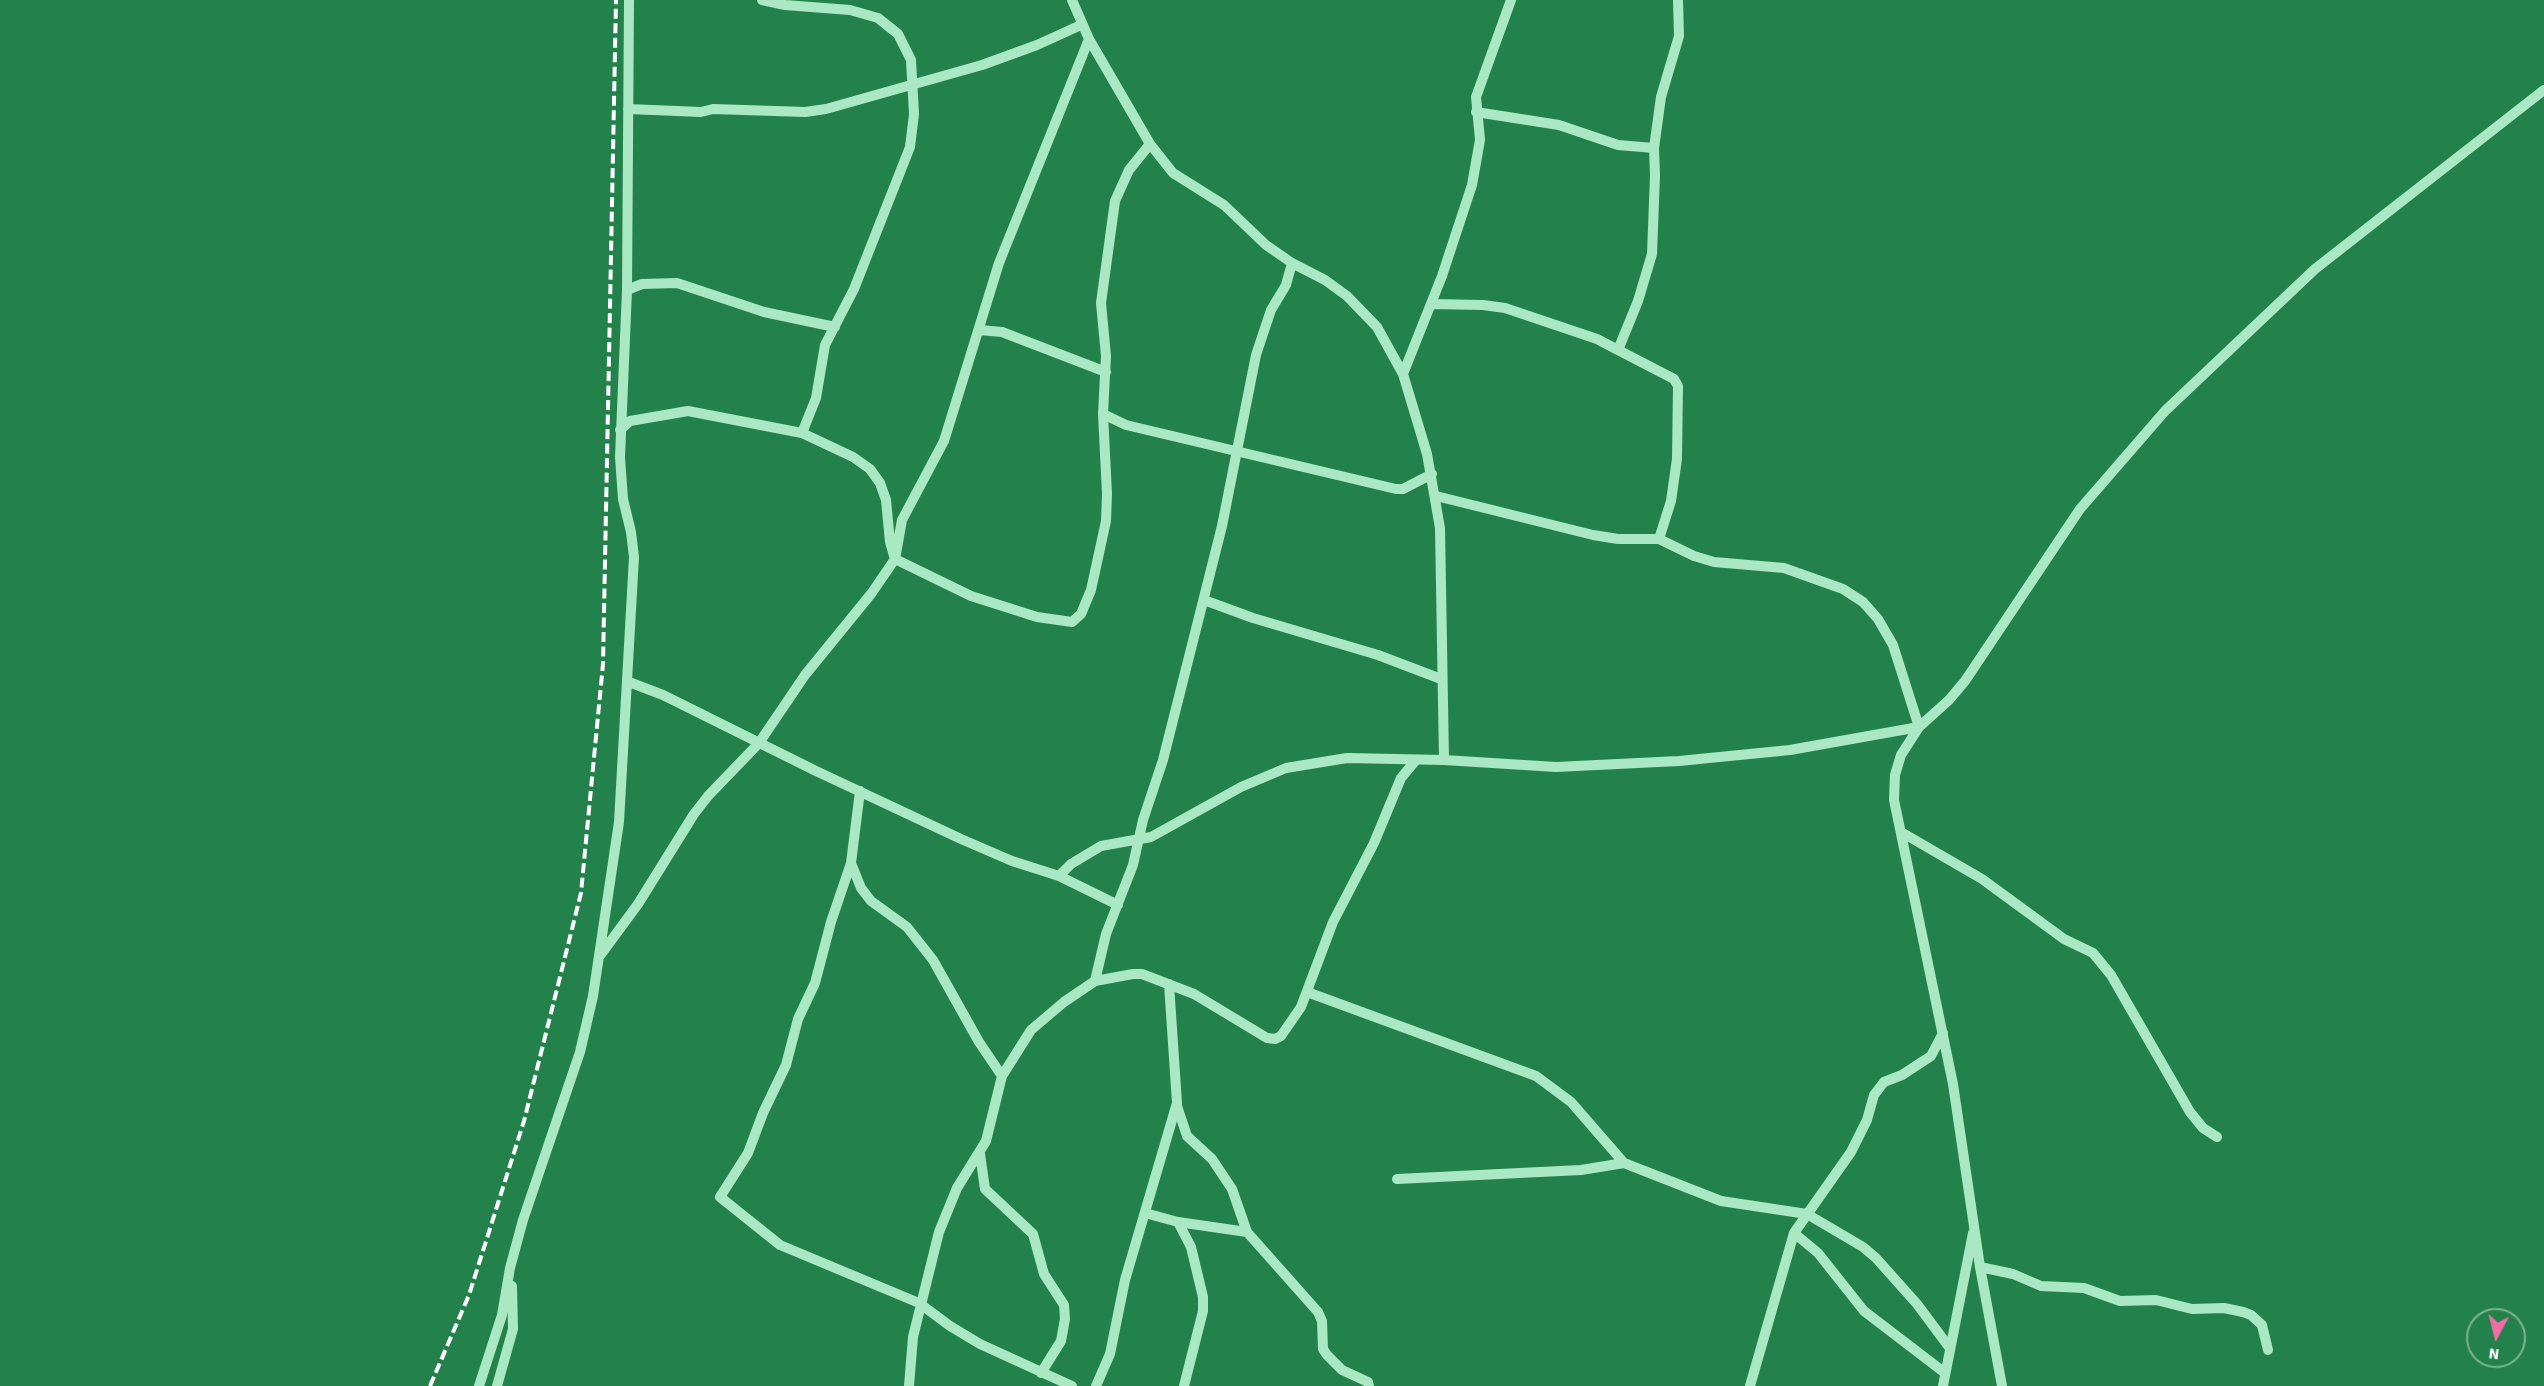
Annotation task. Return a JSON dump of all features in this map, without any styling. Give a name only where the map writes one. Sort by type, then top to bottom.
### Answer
[{"type":"street","points":[[479,1386],[498,1331],[523,1220],[580,1052],[599,957],[619,822],[629,681],[634,557],[622,490],[620,430],[627,290],[625,189],[629,0]]},
{"type":"street","points":[[762,0],[850,10],[878,18],[898,34],[911,60],[914,130],[910,147],[854,289],[825,345],[816,398],[802,433]]},
{"type":"street","points":[[1072,0],[1081,25],[1150,144],[1173,172],[1224,206],[1266,244],[1292,263],[1325,280],[1363,311],[1377,327],[1403,374],[1432,474],[1436,496],[1442,556],[1441,679],[1444,760]]},
{"type":"street","points":[[1403,374],[1431,304],[1478,163],[1480,140],[1476,112],[1479,86],[1511,0]]},
{"type":"street","points":[[1618,350],[1638,301],[1652,254],[1654,148],[1661,97],[1679,36],[1678,0]]},
{"type":"street","points":[[628,109],[700,112],[713,109],[752,109],[805,112],[861,101],[912,83],[982,65],[1037,45],[1081,25]]},
{"type":"street","points":[[599,957],[638,904],[694,814],[708,796],[759,743],[805,675],[871,594],[895,559],[902,520],[944,441],[1015,220],[1089,39]]},
{"type":"street","points":[[2002,1386],[1980,1267],[1973,1203],[1943,1033],[1894,800],[1895,775],[1900,755],[1919,727],[1949,700],[1965,681],[2080,509],[2165,411],[2315,269],[2544,90]]},
{"type":"street","points":[[1476,112],[1559,126],[1618,145],[1654,148]]},
{"type":"street","points":[[620,430],[630,421],[688,411],[802,433],[858,460],[875,476],[886,500],[890,542],[895,559],[971,596],[1037,617],[1072,622],[1077,620],[1085,606],[1097,570],[1106,521],[1107,494],[1102,435],[1106,372],[1101,303],[1115,201],[1129,170],[1150,144]]},
{"type":"street","points":[[1095,981],[1106,934],[1134,865],[1138,839],[1157,783],[1222,526],[1235,451],[1264,330],[1286,285],[1292,263]]},
{"type":"street","points":[[627,290],[642,284],[677,283],[764,312],[834,327]]},
{"type":"street","points":[[1431,304],[1506,308],[1597,339],[1674,379],[1678,386],[1676,469],[1671,501],[1659,539]]},
{"type":"street","points":[[979,330],[1002,332],[1106,372]]},
{"type":"street","points":[[1103,414],[1126,425],[1396,489],[1404,489],[1432,474]]},
{"type":"street","points":[[1436,496],[1593,535],[1618,539],[1659,539],[1694,556],[1714,562],[1784,568],[1843,589],[1863,602],[1878,619],[1893,645],[1919,727]]},
{"type":"street","points":[[1204,600],[1253,618],[1378,655],[1441,679]]},
{"type":"street","points":[[629,681],[663,695],[971,843],[1059,876],[1118,905]]},
{"type":"street","points":[[1059,876],[1071,864],[1101,846],[1160,832],[1241,787],[1286,768],[1347,758],[1556,766],[1679,761],[1790,750],[1919,727]]},
{"type":"street","points":[[909,1386],[909,1359],[919,1303],[948,1211],[957,1188],[986,1141],[1002,1076],[1031,1030],[1064,1002],[1095,981],[1142,974],[1194,994],[1267,1038],[1275,1039],[1288,1030],[1307,992],[1333,922],[1374,843],[1401,777],[1416,760]]},
{"type":"street","points":[[861,791],[851,863],[831,922],[815,983],[798,1019],[786,1065],[763,1113],[748,1153],[720,1197],[780,1245],[919,1303],[980,1344],[1057,1383],[1072,1386]]},
{"type":"street","points":[[1901,832],[1982,879],[2064,939],[2093,953],[2111,975],[2190,1112],[2203,1128],[2217,1137]]},
{"type":"street","points":[[851,863],[861,888],[871,901],[907,927],[933,960],[984,1050],[1002,1076]]},
{"type":"street","points":[[1169,984],[1177,1103],[1186,1136],[1212,1159],[1232,1189],[1247,1232],[1318,1312],[1322,1321],[1323,1348],[1327,1355],[1342,1370],[1368,1382],[1369,1386]]},
{"type":"street","points":[[1307,992],[1536,1076],[1571,1102],[1624,1163],[1721,1201],[1807,1214],[1863,1247],[1876,1258],[1917,1304],[1949,1347]]},
{"type":"street","points":[[1750,1386],[1794,1233],[1851,1152],[1867,1120],[1874,1095],[1884,1082],[1902,1075],[1931,1056],[1943,1033]]},
{"type":"street","points":[[1096,1386],[1110,1354],[1125,1280],[1177,1103]]},
{"type":"street","points":[[980,1154],[985,1189],[1033,1234],[1044,1274],[1064,1305],[1065,1319],[1061,1341],[1041,1373]]},
{"type":"street","points":[[1397,1179],[1581,1170],[1624,1163]]},
{"type":"street","points":[[1943,1386],[1975,1224],[1973,1203]]},
{"type":"street","points":[[1145,1213],[1178,1222],[1247,1232]]},
{"type":"street","points":[[1178,1222],[1191,1247],[1203,1297],[1203,1311],[1185,1384]]},
{"type":"street","points":[[1794,1233],[1818,1253],[1864,1311],[1945,1373]]},
{"type":"street","points":[[1980,1267],[2013,1274],[2041,1286],[2084,1288],[2120,1301],[2156,1300],[2192,1309],[2224,1308],[2243,1312],[2251,1315],[2262,1325],[2268,1350]]},
{"type":"street","points":[[497,1386],[514,1320],[513,1292],[509,1274]]},
{"type":"railway","points":[[430,1386],[469,1295],[524,1121],[581,893],[603,664],[616,0]]}]
